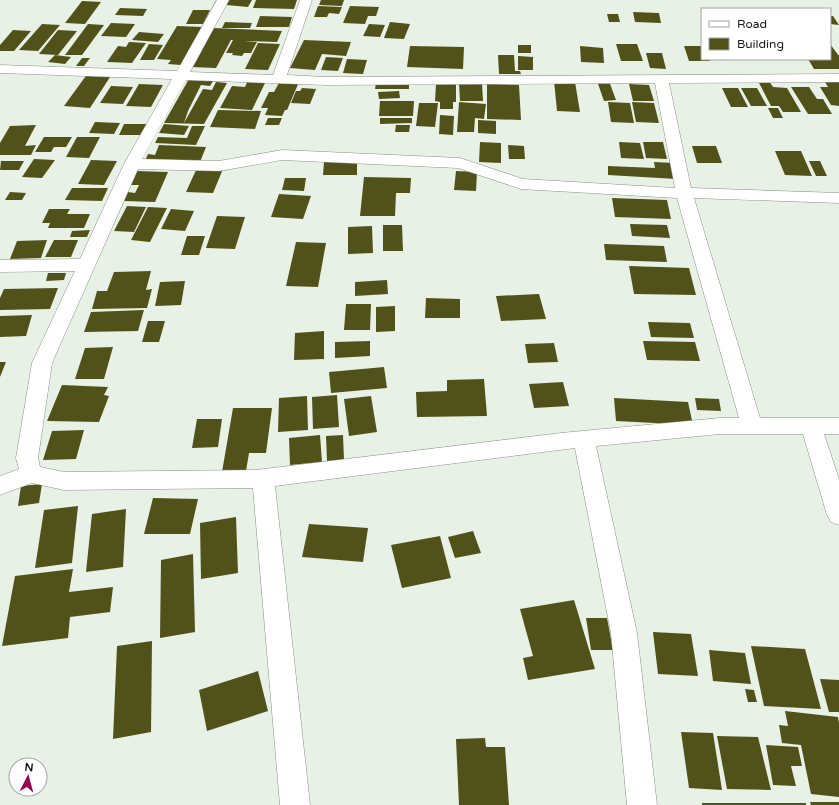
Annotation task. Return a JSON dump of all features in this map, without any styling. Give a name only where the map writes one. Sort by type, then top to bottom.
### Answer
[{"type":"street","points":[[31,474],[27,458],[42,363],[132,164],[223,0]]},
{"type":"street","points":[[279,79],[306,0]]},
{"type":"street","points":[[0,69],[326,80],[839,78]]},
{"type":"street","points":[[661,79],[684,193],[752,426]]},
{"type":"street","points":[[132,164],[219,166],[282,155],[460,163],[521,184],[684,193],[839,198]]},
{"type":"street","points":[[0,266],[86,266]]},
{"type":"street","points":[[0,486],[31,474],[64,481],[263,478],[584,439],[720,426],[839,426]]},
{"type":"street","points":[[811,426],[839,515]]},
{"type":"street","points":[[584,439],[624,633],[642,805]]},
{"type":"street","points":[[263,478],[295,805]]},
{"type":"building","points":[[229,0],[252,0],[248,7],[226,5]]},
{"type":"building","points":[[256,0],[297,0],[294,9],[253,8]]},
{"type":"building","points":[[321,0],[344,0],[342,6],[319,5]]},
{"type":"building","points":[[82,1],[101,2],[85,24],[65,23]]},
{"type":"building","points":[[318,6],[342,7],[339,14],[329,13],[327,17],[314,17]]},
{"type":"building","points":[[350,6],[379,7],[376,16],[368,16],[365,24],[343,23]]},
{"type":"building","points":[[120,8],[147,9],[143,16],[115,15]]},
{"type":"building","points":[[193,10],[210,10],[203,24],[186,24]]},
{"type":"building","points":[[633,12],[659,13],[661,23],[635,22]]},
{"type":"building","points":[[607,14],[618,14],[620,22],[609,22]]},
{"type":"building","points":[[260,16],[292,17],[289,27],[256,27]]},
{"type":"building","points":[[831,16],[833,16],[839,25],[831,24]]},
{"type":"building","points":[[225,22],[252,23],[250,28],[222,28]]},
{"type":"building","points":[[390,22],[410,24],[404,39],[384,38]]},
{"type":"building","points":[[111,23],[135,24],[126,37],[101,36]]},
{"type":"building","points":[[42,24],[60,25],[38,51],[19,50]]},
{"type":"building","points":[[88,24],[104,25],[82,55],[65,55]]},
{"type":"building","points":[[369,24],[385,25],[380,37],[363,36]]},
{"type":"building","points":[[177,26],[203,27],[181,65],[168,64],[171,60],[157,59]]},
{"type":"building","points":[[213,28],[282,31],[277,42],[244,41],[257,42],[251,53],[244,53],[242,56],[232,55],[233,53],[226,53],[233,40],[231,40],[216,68],[191,67]]},
{"type":"building","points":[[13,30],[31,31],[14,51],[0,51],[0,45]]},
{"type":"building","points":[[58,30],[77,31],[58,55],[39,54]]},
{"type":"building","points":[[139,32],[164,34],[158,42],[132,40]]},
{"type":"building","points":[[304,40],[351,42],[346,56],[322,54],[315,70],[290,68]]},
{"type":"building","points":[[129,42],[146,43],[132,63],[107,62],[118,46],[126,47]]},
{"type":"building","points":[[258,43],[280,44],[268,70],[245,69]]},
{"type":"building","points":[[149,44],[163,45],[154,60],[140,60]]},
{"type":"building","points":[[616,44],[637,44],[643,61],[621,61]]},
{"type":"building","points":[[518,45],[531,45],[531,53],[518,53]]},
{"type":"building","points":[[831,45],[839,56],[839,69],[814,69],[809,60],[831,60]]},
{"type":"building","points":[[410,46],[464,47],[463,69],[407,67]]},
{"type":"building","points":[[580,46],[603,48],[604,63],[581,62]]},
{"type":"building","points":[[684,46],[701,46],[701,60],[710,61],[689,61]]},
{"type":"building","points":[[646,53],[662,53],[666,69],[650,68]]},
{"type":"building","points":[[55,55],[71,57],[65,64],[48,62]]},
{"type":"building","points":[[498,55],[514,55],[515,71],[520,71],[521,74],[499,74]]},
{"type":"building","points":[[518,56],[533,57],[533,70],[518,70]]},
{"type":"building","points":[[326,57],[343,58],[338,71],[321,70]]},
{"type":"building","points":[[82,58],[90,58],[84,66],[76,66]]},
{"type":"building","points":[[347,59],[367,60],[363,74],[343,73]]},
{"type":"building","points":[[88,73],[112,74],[90,108],[64,106]]},
{"type":"building","points":[[189,79],[213,81],[210,86],[201,85],[188,111],[184,123],[203,89],[212,90],[216,82],[227,83],[204,124],[164,123]]},
{"type":"building","points":[[248,80],[266,81],[252,110],[220,108],[232,86],[245,87]]},
{"type":"building","points":[[280,81],[299,82],[287,110],[285,110],[282,116],[265,115],[268,108],[261,108],[269,92],[274,92]]},
{"type":"building","points":[[554,81],[575,82],[580,112],[557,111]]},
{"type":"building","points":[[597,81],[609,81],[616,100],[604,101]]},
{"type":"building","points":[[758,81],[769,81],[773,87],[787,88],[801,112],[783,112],[779,106],[771,106]]},
{"type":"building","points":[[825,82],[839,82],[839,106],[831,105],[820,87],[828,87]]},
{"type":"building","points":[[376,83],[409,84],[409,89],[375,89]]},
{"type":"building","points":[[459,83],[482,83],[483,101],[460,101]]},
{"type":"building","points":[[139,84],[163,85],[151,107],[126,106]]},
{"type":"building","points":[[436,84],[456,84],[456,102],[453,102],[453,109],[440,109],[440,102],[435,101]]},
{"type":"building","points":[[487,84],[519,85],[521,120],[487,119]]},
{"type":"building","points":[[629,84],[649,85],[654,101],[633,101]]},
{"type":"building","points":[[111,86],[133,87],[123,104],[100,103]]},
{"type":"building","points":[[791,87],[809,87],[817,99],[823,99],[832,114],[808,114]]},
{"type":"building","points":[[302,88],[316,89],[310,104],[291,103],[296,91],[300,91]]},
{"type":"building","points":[[722,88],[738,88],[748,107],[731,107]]},
{"type":"building","points":[[741,88],[757,88],[767,106],[751,106]]},
{"type":"building","points":[[399,91],[400,98],[379,99],[378,92]]},
{"type":"building","points":[[380,101],[414,101],[413,116],[379,116]]},
{"type":"building","points":[[459,102],[486,104],[484,119],[475,118],[474,132],[457,132]]},
{"type":"building","points":[[608,102],[630,103],[634,123],[611,122]]},
{"type":"building","points":[[632,102],[654,103],[659,123],[636,122]]},
{"type":"building","points":[[419,103],[438,103],[435,127],[416,126]]},
{"type":"building","points":[[768,108],[778,108],[783,118],[773,118]]},
{"type":"building","points":[[218,110],[261,111],[255,129],[210,127]]},
{"type":"building","points":[[440,115],[454,116],[453,135],[439,134]]},
{"type":"building","points":[[268,118],[282,118],[279,125],[265,125]]},
{"type":"building","points":[[380,118],[412,118],[412,123],[380,124]]},
{"type":"building","points":[[478,120],[496,121],[496,134],[478,133]]},
{"type":"building","points":[[95,122],[120,123],[114,134],[89,133]]},
{"type":"building","points":[[124,124],[148,124],[143,135],[119,135]]},
{"type":"building","points":[[164,124],[189,126],[184,135],[159,133]]},
{"type":"building","points":[[36,125],[25,146],[36,145],[31,155],[0,155],[0,143],[10,126]]},
{"type":"building","points":[[396,125],[410,125],[409,132],[395,132]]},
{"type":"building","points":[[192,126],[205,126],[196,145],[155,143],[158,137],[187,138]]},
{"type":"building","points":[[44,137],[72,137],[66,147],[54,147],[51,152],[35,152]]},
{"type":"building","points":[[77,137],[100,137],[89,158],[66,157]]},
{"type":"building","points":[[480,142],[501,143],[501,163],[479,162]]},
{"type":"building","points":[[619,142],[640,143],[644,159],[621,158]]},
{"type":"building","points":[[643,142],[663,142],[667,159],[646,158]]},
{"type":"building","points":[[159,145],[206,147],[200,162],[145,161],[148,154],[155,155]]},
{"type":"building","points":[[508,145],[524,146],[525,159],[509,159]]},
{"type":"building","points":[[692,146],[716,146],[722,163],[697,163]]},
{"type":"building","points":[[775,151],[801,151],[812,176],[785,175]]},
{"type":"building","points":[[34,159],[55,160],[42,178],[22,177]]},
{"type":"building","points":[[91,160],[117,161],[104,185],[78,184]]},
{"type":"building","points":[[1,161],[24,161],[19,170],[0,170]]},
{"type":"building","points":[[357,161],[357,175],[323,175],[324,162]]},
{"type":"building","points":[[809,161],[820,161],[827,176],[816,176]]},
{"type":"building","points":[[654,162],[674,163],[677,179],[608,175],[608,166],[655,168]]},
{"type":"building","points":[[197,168],[223,169],[213,193],[186,192]]},
{"type":"building","points":[[137,171],[168,172],[155,202],[124,201],[128,192],[135,193],[139,185],[130,185]]},
{"type":"building","points":[[456,171],[477,172],[476,191],[454,190]]},
{"type":"building","points":[[364,177],[411,178],[410,193],[396,193],[395,216],[360,216]]},
{"type":"building","points":[[285,178],[306,178],[304,191],[282,190]]},
{"type":"building","points":[[72,188],[108,188],[102,201],[65,200]]},
{"type":"building","points":[[10,192],[26,193],[22,200],[5,200]]},
{"type":"building","points":[[279,194],[311,196],[303,219],[271,217]]},
{"type":"building","points":[[612,198],[667,200],[671,219],[615,217]]},
{"type":"building","points":[[127,206],[146,207],[134,232],[114,231]]},
{"type":"building","points":[[148,207],[167,208],[150,242],[131,240]]},
{"type":"building","points":[[49,209],[70,209],[67,214],[90,214],[84,228],[48,228],[50,223],[42,223]]},
{"type":"building","points":[[171,209],[194,211],[185,231],[161,229]]},
{"type":"building","points":[[217,216],[245,217],[235,249],[206,248]]},
{"type":"building","points":[[630,224],[667,225],[670,238],[632,236]]},
{"type":"building","points":[[383,225],[402,225],[403,251],[383,251]]},
{"type":"building","points":[[372,226],[373,253],[348,254],[348,227]]},
{"type":"building","points":[[90,230],[87,237],[70,237],[72,231]]},
{"type":"building","points":[[187,236],[205,236],[199,255],[181,255]]},
{"type":"building","points":[[47,240],[41,258],[10,259],[17,241]]},
{"type":"building","points":[[54,240],[78,240],[71,257],[45,257]]},
{"type":"building","points":[[296,242],[326,243],[318,287],[286,286]]},
{"type":"building","points":[[604,244],[664,246],[667,262],[606,260]]},
{"type":"building","points":[[629,266],[689,268],[696,295],[634,294]]},
{"type":"building","points":[[151,271],[146,290],[152,289],[147,308],[92,309],[97,291],[107,291],[114,272]]},
{"type":"building","points":[[48,273],[66,273],[64,280],[46,281]]},
{"type":"building","points":[[387,280],[388,294],[355,296],[355,282]]},
{"type":"building","points":[[185,281],[181,305],[155,306],[160,282]]},
{"type":"building","points":[[58,288],[50,309],[0,310],[0,298],[4,289]]},
{"type":"building","points":[[539,294],[546,319],[501,321],[496,296]]},
{"type":"building","points":[[426,298],[460,299],[460,318],[425,318]]},
{"type":"building","points":[[346,304],[371,304],[370,330],[344,330]]},
{"type":"building","points":[[395,306],[395,331],[376,332],[376,307]]},
{"type":"building","points":[[144,310],[138,331],[84,332],[91,312]]},
{"type":"building","points":[[32,315],[26,336],[0,337],[0,316]]},
{"type":"building","points":[[148,321],[165,321],[159,342],[142,342]]},
{"type":"building","points":[[648,322],[690,323],[694,338],[651,337]]},
{"type":"building","points":[[324,331],[324,359],[294,360],[295,333]]},
{"type":"building","points":[[370,341],[370,356],[335,358],[335,342]]},
{"type":"building","points":[[643,341],[695,342],[700,361],[647,360]]},
{"type":"building","points":[[554,343],[558,362],[528,363],[525,344]]},
{"type":"building","points":[[113,347],[104,379],[75,379],[85,348]]},
{"type":"building","points":[[0,362],[6,362],[0,377]]},
{"type":"building","points":[[384,367],[387,388],[331,393],[329,372]]},
{"type":"building","points":[[484,379],[487,416],[417,417],[416,392],[447,391],[447,380]]},
{"type":"building","points":[[563,382],[569,406],[534,408],[529,384]]},
{"type":"building","points":[[62,385],[108,387],[104,395],[109,396],[99,422],[47,421]]},
{"type":"building","points":[[337,395],[339,427],[313,429],[312,397]]},
{"type":"building","points":[[307,396],[308,430],[278,432],[279,398]]},
{"type":"building","points":[[371,396],[377,432],[349,436],[344,399]]},
{"type":"building","points":[[614,398],[688,402],[693,425],[616,421]]},
{"type":"building","points":[[695,398],[719,399],[721,411],[697,410]]},
{"type":"building","points":[[233,408],[272,408],[266,453],[249,453],[246,471],[222,472]]},
{"type":"building","points":[[197,419],[222,419],[218,447],[192,448]]},
{"type":"building","points":[[84,430],[76,459],[43,460],[52,431]]},
{"type":"building","points":[[320,435],[322,462],[290,465],[289,438]]},
{"type":"building","points":[[343,435],[344,460],[327,461],[326,436]]},
{"type":"building","points":[[42,484],[39,503],[18,506],[21,486]]},
{"type":"building","points":[[153,498],[198,499],[190,534],[144,534]]},
{"type":"building","points":[[78,506],[72,563],[35,568],[44,510]]},
{"type":"building","points":[[126,509],[123,567],[86,572],[92,514]]},
{"type":"building","points":[[236,517],[238,573],[201,579],[200,523]]},
{"type":"building","points":[[309,524],[368,528],[363,562],[302,557]]},
{"type":"building","points":[[473,531],[481,553],[455,558],[448,537]]},
{"type":"building","points":[[440,536],[451,578],[402,588],[391,545]]},
{"type":"building","points":[[193,554],[195,632],[160,638],[161,560]]},
{"type":"building","points":[[73,569],[69,592],[113,587],[110,612],[70,617],[68,638],[2,646],[15,576]]},
{"type":"building","points":[[574,600],[595,669],[528,680],[523,658],[533,656],[520,609]]},
{"type":"building","points":[[586,618],[607,618],[613,650],[591,650]]},
{"type":"building","points":[[653,632],[691,634],[698,676],[658,674]]},
{"type":"building","points":[[152,641],[151,732],[113,739],[117,646]]},
{"type":"building","points":[[751,646],[805,649],[821,709],[764,706]]},
{"type":"building","points":[[709,650],[745,653],[751,684],[713,681]]},
{"type":"building","points":[[258,671],[268,711],[207,731],[199,690]]},
{"type":"building","points":[[820,679],[839,680],[839,712],[829,712]]},
{"type":"building","points":[[745,689],[754,690],[757,702],[748,702]]},
{"type":"building","points":[[785,711],[838,717],[839,797],[811,794],[801,745],[782,743],[779,725],[788,726]]},
{"type":"building","points":[[681,732],[713,733],[722,790],[689,788]]},
{"type":"building","points":[[717,736],[758,737],[771,790],[727,789]]},
{"type":"building","points":[[485,738],[486,747],[505,747],[509,805],[459,805],[456,739]]},
{"type":"building","points":[[766,745],[798,747],[802,766],[791,766],[796,786],[773,785]]},
{"type":"building","points":[[810,802],[839,802],[839,805],[811,805]]},
{"type":"building","points":[[702,803],[806,803],[806,805],[702,805]]}]
